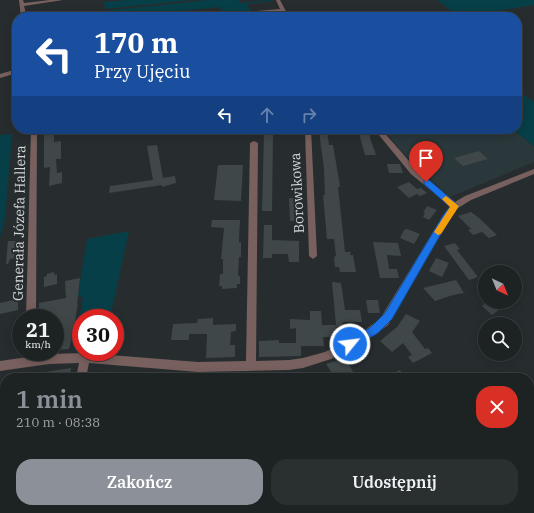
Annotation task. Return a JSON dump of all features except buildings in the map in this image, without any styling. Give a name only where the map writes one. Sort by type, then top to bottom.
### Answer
[{"type":"street","points":[[21,3],[61,0]]},
{"type":"street","points":[[262,12],[282,10],[278,0]]},
{"type":"street","points":[[0,76],[12,72]]},
{"type":"street","name":"Generała Józefa Hallera","points":[[31,309],[34,134]]},
{"type":"street","name":"Borowikowa","points":[[308,134],[313,256]]},
{"type":"street","points":[[381,134],[414,172],[455,206]]},
{"type":"street","points":[[251,365],[254,143]]},
{"type":"street","points":[[119,361],[176,366],[289,365],[315,360],[333,353],[374,330],[388,316],[447,216],[455,206],[468,198],[534,172]]},
{"type":"street","points":[[0,366],[17,361]]},
{"type":"street","points":[[82,373],[84,361]]},
{"type":"shaded area","points":[[128,0],[193,0],[105,9],[104,2]]},
{"type":"shaded area","points":[[207,0],[238,0],[240,3],[269,0],[274,1],[247,4],[251,12],[222,12],[220,7],[171,12],[93,12]]},
{"type":"shaded area","points":[[437,0],[534,0],[534,5],[490,12],[453,12]]},
{"type":"shaded area","points":[[522,94],[534,102],[534,146],[518,134],[522,134]]},
{"type":"shaded area","points":[[12,134],[5,218],[0,238],[0,135]]},
{"type":"shaded area","points":[[387,134],[518,134],[534,146],[534,162],[450,197],[403,153]]},
{"type":"shaded area","points":[[129,231],[112,309],[81,309],[83,298],[78,295],[87,239]]},
{"type":"slow traffic","points":[[438,232],[447,216],[455,206],[446,199]]},
{"type":"route","points":[[350,344],[362,338],[384,322],[447,216],[455,206],[426,182]]}]
